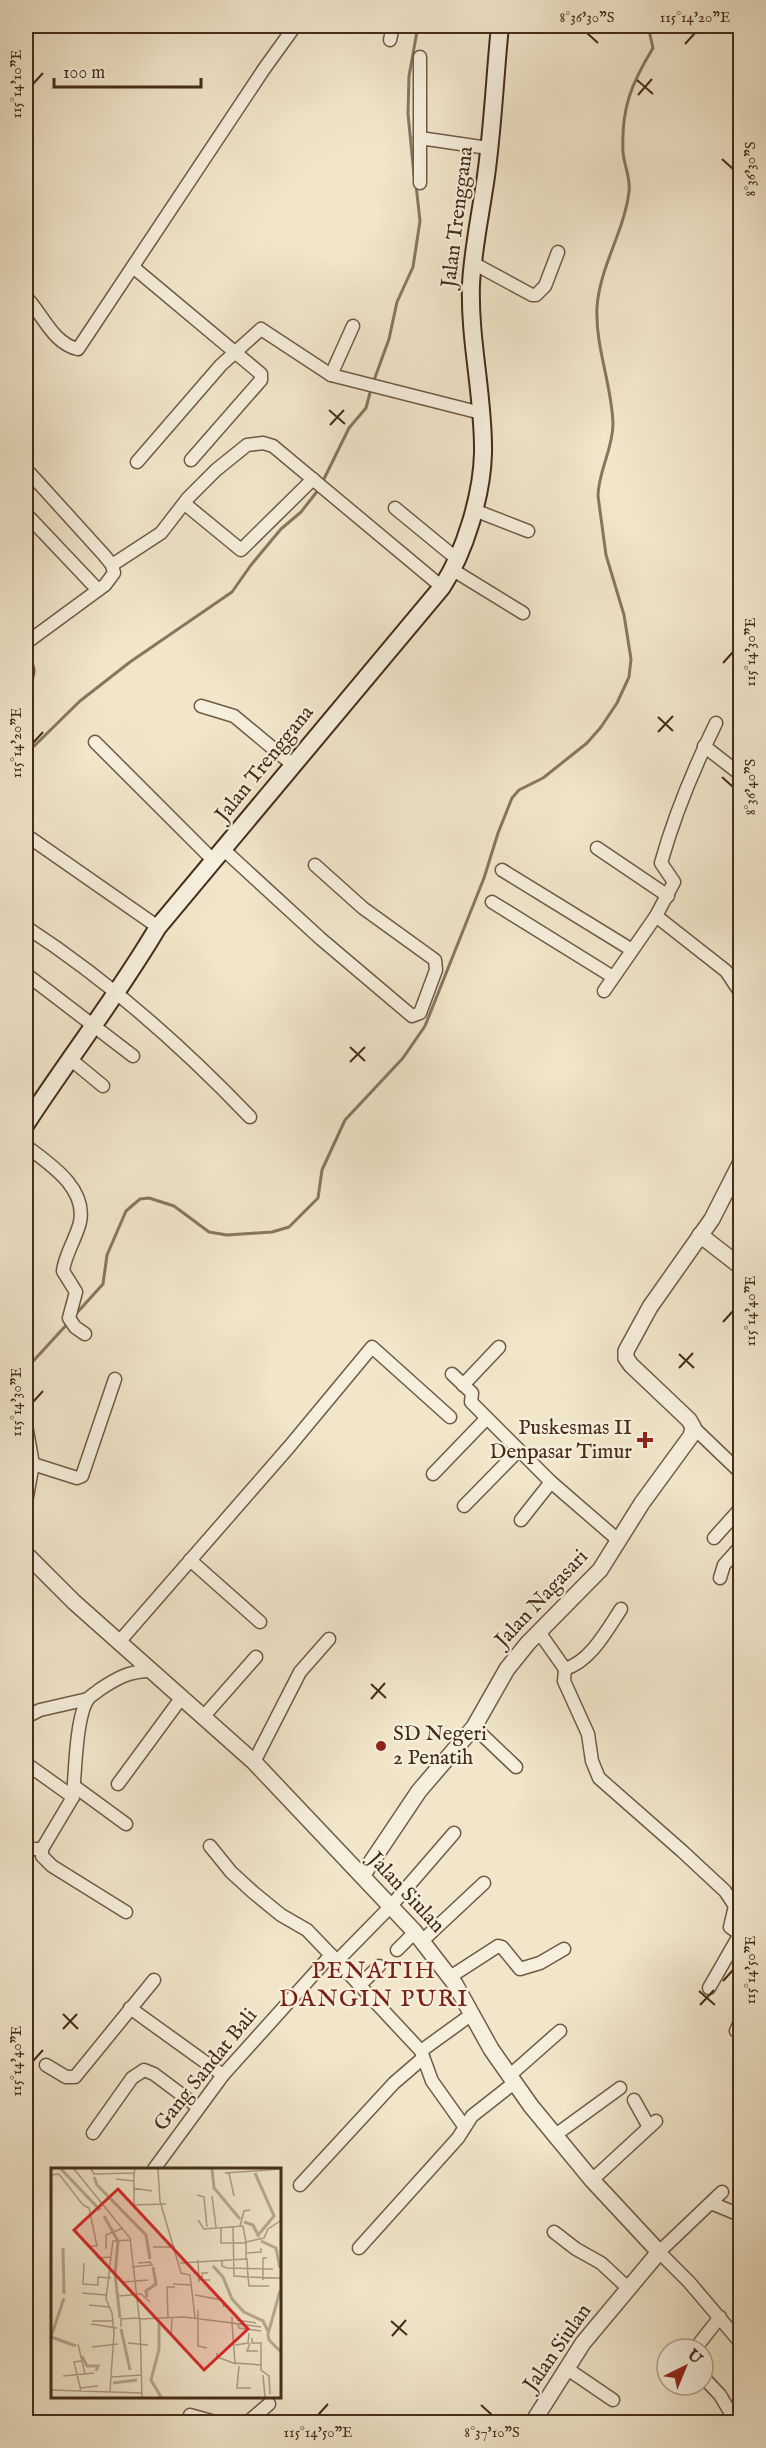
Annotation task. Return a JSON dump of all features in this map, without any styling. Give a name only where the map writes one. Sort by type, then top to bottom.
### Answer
[{"type":"main road","name":"Jalan Trenggana","points":[[26,1124],[69,1058],[117,992],[158,927],[442,587],[455,565],[474,510],[483,453],[471,315],[473,262],[486,176],[500,26]]},
{"type":"street","points":[[26,297],[53,333],[77,350],[295,26]]},
{"type":"street","points":[[390,40],[393,26]]},
{"type":"street","points":[[420,57],[420,183]]},
{"type":"street","points":[[420,138],[488,148]]},
{"type":"street","points":[[473,262],[532,295],[536,295],[545,286],[558,252]]},
{"type":"street","points":[[133,267],[261,374],[261,380],[191,460]]},
{"type":"street","points":[[331,375],[353,326]]},
{"type":"street","points":[[137,462],[221,365],[261,329],[331,375],[480,413]]},
{"type":"street","points":[[112,565],[160,533],[216,470],[247,445],[253,443],[273,446],[442,587]]},
{"type":"street","points":[[26,469],[112,565],[114,573],[112,579],[26,643]]},
{"type":"street","points":[[185,504],[241,550],[313,480]]},
{"type":"street","points":[[395,508],[455,565],[523,613]]},
{"type":"street","points":[[474,510],[528,531]]},
{"type":"street","points":[[26,514],[98,590]]},
{"type":"street","points":[[26,662],[28,670],[26,681]]},
{"type":"street","points":[[201,706],[234,717],[293,765]]},
{"type":"street","points":[[604,991],[656,915],[674,882],[661,863],[676,812],[716,723]]},
{"type":"street","points":[[95,742],[219,855],[412,1016],[420,1013],[436,970],[435,960],[363,908],[315,865]]},
{"type":"street","points":[[704,746],[741,774]]},
{"type":"street","points":[[26,836],[158,927]]},
{"type":"street","points":[[597,848],[668,896]]},
{"type":"street","points":[[502,870],[632,950]]},
{"type":"street","points":[[492,903],[613,977]]},
{"type":"street","points":[[656,915],[726,971],[741,993]]},
{"type":"street","points":[[26,927],[117,992],[187,1053],[250,1117]]},
{"type":"street","points":[[26,974],[133,1056]]},
{"type":"street","points":[[69,1058],[103,1086]]},
{"type":"street","points":[[26,1146],[66,1179],[76,1197],[80,1210],[80,1222],[63,1271],[76,1292],[69,1318],[75,1327],[85,1334]]},
{"type":"street","points":[[741,1164],[712,1219],[650,1307],[626,1354],[631,1365],[741,1472]]},
{"type":"street","points":[[700,1235],[741,1266]]},
{"type":"street","points":[[123,1645],[190,1560],[289,1447],[372,1347],[450,1417]]},
{"type":"street","points":[[463,1385],[499,1347]]},
{"type":"street","points":[[452,1374],[472,1393],[471,1402],[486,1419],[551,1482],[618,1539]]},
{"type":"street","points":[[33,1464],[76,1478],[82,1476],[115,1379]]},
{"type":"street","points":[[433,1474],[486,1419]]},
{"type":"street","points":[[26,1425],[33,1464],[26,1502]]},
{"type":"street","name":"Jalan Nagasari","points":[[362,1876],[419,1791],[474,1727],[507,1669],[539,1632],[592,1579],[642,1503],[691,1436],[693,1427]]},
{"type":"street","points":[[464,1506],[518,1450]]},
{"type":"street","points":[[521,1520],[551,1482]]},
{"type":"street","points":[[714,1538],[741,1509]]},
{"type":"street","points":[[720,1578],[724,1565],[741,1547]]},
{"type":"street","name":"Jalan Siulan","points":[[26,1554],[147,1667],[254,1762],[419,1936],[450,1977],[512,2080],[554,2136],[659,2252],[583,2343],[533,2422]]},
{"type":"street","points":[[190,1560],[260,1622]]},
{"type":"street","points":[[565,1669],[575,1666],[585,1658],[621,1609]]},
{"type":"street","points":[[539,1632],[565,1669],[564,1681],[588,1734],[592,1761],[599,1778],[725,1891],[735,1906],[730,1927],[740,1934],[709,1988]]},
{"type":"street","points":[[254,1762],[300,1672],[329,1639]]},
{"type":"street","points":[[204,1716],[256,1658]]},
{"type":"street","points":[[26,1718],[40,1710],[88,1699],[118,1677],[147,1667]]},
{"type":"street","points":[[118,1784],[182,1697]]},
{"type":"street","points":[[88,1699],[80,1725],[75,1758],[74,1791],[42,1849],[42,1856],[52,1866],[126,1912]]},
{"type":"street","points":[[474,1727],[516,1767]]},
{"type":"street","points":[[26,1768],[31,1767],[74,1791],[126,1824]]},
{"type":"street","name":"Gang Sandat Bali","points":[[155,2168],[223,2075],[334,1958],[390,1907],[454,1833]]},
{"type":"street","points":[[210,1846],[231,1872],[254,1893],[281,1915],[308,1930],[360,1985],[422,2054],[432,2081],[464,2126]]},
{"type":"street","points":[[26,1849],[42,1849]]},
{"type":"street","points":[[397,1950],[419,1936],[484,1883]]},
{"type":"street","points":[[450,1977],[498,1946],[502,1947],[514,1964],[523,1969],[564,1949]]},
{"type":"street","points":[[360,1985],[379,1966]]},
{"type":"street","points":[[46,2065],[66,2077],[75,2077],[154,1980]]},
{"type":"street","points":[[130,2008],[223,2075]]},
{"type":"street","points":[[300,2185],[422,2054],[472,2014]]},
{"type":"street","points":[[359,2248],[458,2138],[464,2126],[560,2031]]},
{"type":"street","points":[[93,2133],[132,2078],[144,2070],[154,2074],[198,2107]]},
{"type":"street","points":[[554,2136],[620,2088]]},
{"type":"street","points":[[592,2180],[653,2124],[634,2100]]},
{"type":"street","points":[[722,2192],[659,2252],[741,2342]]},
{"type":"street","points":[[711,2203],[741,2215]]},
{"type":"street","points":[[554,2232],[601,2263],[628,2288]]},
{"type":"street","points":[[704,2337],[720,2317]]},
{"type":"street","points":[[566,2368],[613,2400]]},
{"type":"street","points":[[715,2390],[736,2422]]},
{"type":"street","points":[[248,2422],[269,2404]]},
{"type":"street","points":[[190,2415],[215,2422]]},
{"type":"waterway","points":[[414,175],[408,114],[409,76],[418,26]]},
{"type":"waterway","points":[[75,1315],[103,1284],[107,1255],[126,1211],[140,1199],[149,1198],[174,1206],[209,1232],[227,1235],[272,1232],[289,1227],[318,1198],[322,1170],[345,1120],[403,1058],[425,1026],[484,878],[512,798],[519,790],[543,778],[587,743],[617,703],[629,677],[631,659],[624,615],[606,555],[598,496],[613,424],[599,337],[597,307],[603,277],[629,192],[623,152],[624,123],[633,85],[653,48],[648,26]]},
{"type":"waterway","points":[[373,383],[389,339],[397,302],[413,267],[420,221],[416,185]]},
{"type":"waterway","points":[[322,483],[349,428],[366,408],[371,389]]},
{"type":"waterway","points":[[26,754],[80,701],[130,662],[232,592],[281,529],[301,512],[319,489]]},
{"type":"waterway","points":[[26,1369],[69,1322]]},
{"type":"place","name":"Puskesmas II Denpasar Timur","points":[[645,1440]]},
{"type":"place","name":"SD Negeri 2 Penatih","points":[[381,1746]]},
{"type":"district","name":"PENATIH DANGIN PURI","points":[[374,1985]]}]
